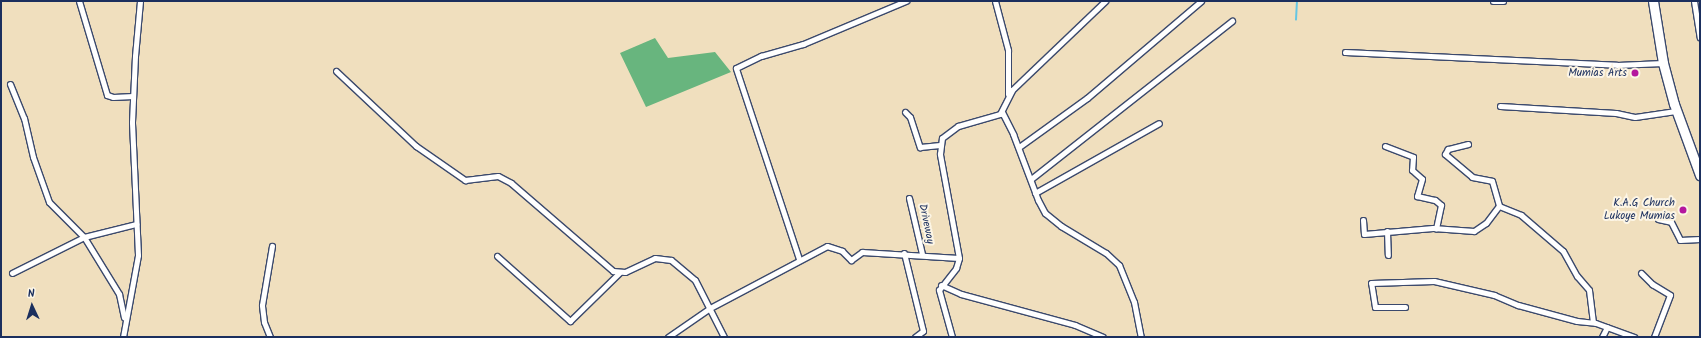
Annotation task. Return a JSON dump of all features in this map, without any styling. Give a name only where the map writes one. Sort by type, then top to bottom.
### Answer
[{"type":"highway","points":[[1652,1],[1663,63],[1676,111],[1700,175]]},
{"type":"street","points":[[79,1],[107,95],[113,98],[133,96]]},
{"type":"street","points":[[124,337],[125,322],[137,267],[133,96],[140,1]]},
{"type":"street","points":[[799,259],[736,68],[761,56],[803,44],[906,1]]},
{"type":"street","points":[[952,337],[940,297],[942,285],[956,268],[959,258],[955,228],[943,173],[940,145],[944,134],[950,130],[996,117],[1002,112],[1008,94],[1008,50],[994,1]]},
{"type":"street","points":[[1008,94],[1106,1]]},
{"type":"street","points":[[1019,147],[1087,98],[1201,1]]},
{"type":"street","points":[[1493,1],[1503,1]]},
{"type":"street","points":[[1694,1],[1700,38]]},
{"type":"street","points":[[1031,179],[1232,21]]},
{"type":"street","points":[[1345,52],[1617,65],[1663,63]]},
{"type":"street","points":[[336,71],[403,136],[456,175],[465,180],[494,176],[504,179],[530,198],[610,269],[620,273]]},
{"type":"street","points":[[10,84],[24,118],[33,157],[49,202],[84,237],[119,294],[125,322]]},
{"type":"street","points":[[1500,106],[1616,113],[1636,117],[1676,111]]},
{"type":"street","points":[[905,112],[910,117],[920,147],[940,145]]},
{"type":"street","points":[[1002,112],[1019,147],[1041,208],[1052,220],[1106,253],[1119,265],[1134,302],[1141,337]]},
{"type":"street","points":[[1035,193],[1158,123]]},
{"type":"street","points":[[1468,144],[1448,148],[1445,154],[1472,178],[1492,181],[1499,206]]},
{"type":"street","points":[[1385,146],[1413,157],[1412,170],[1422,179],[1418,197],[1436,200],[1441,205],[1436,228]]},
{"type":"street","name":"Driveway","points":[[909,198],[922,254]]},
{"type":"street","points":[[1364,220],[1363,234],[1436,228],[1477,230],[1499,206]]},
{"type":"street","points":[[1499,206],[1521,215],[1563,251],[1577,276],[1589,290],[1595,323]]},
{"type":"street","points":[[1658,219],[1672,222],[1680,240],[1700,238]]},
{"type":"street","points":[[12,273],[84,237],[136,224]]},
{"type":"street","points":[[1387,232],[1388,255]]},
{"type":"street","points":[[270,337],[264,322],[262,305],[272,246]]},
{"type":"street","points":[[668,337],[710,308],[799,259],[829,246],[842,251],[851,260],[862,252],[922,254],[959,258]]},
{"type":"street","points":[[904,253],[923,331],[915,337]]},
{"type":"street","points":[[497,256],[570,321],[620,273],[655,258],[672,260],[695,280],[724,337]]},
{"type":"street","points":[[1641,273],[1652,284],[1670,295],[1654,337]]},
{"type":"street","points":[[1405,306],[1375,307],[1371,283],[1434,281],[1494,295],[1516,304],[1576,321],[1595,323],[1634,337]]},
{"type":"street","points":[[942,285],[961,294],[1075,325],[1103,337]]},
{"type":"street","points":[[1602,337],[1607,327]]},
{"type":"green space","points":[[655,38],[668,58],[715,52],[731,72],[646,107],[620,53]]},
{"type":"waterway","points":[[1296,20],[1297,1]]},
{"type":"place","name":"Mumias Arts","points":[[1635,73]]},
{"type":"place","name":"K.A.G Church Lukoye Mumias","points":[[1683,210]]}]
